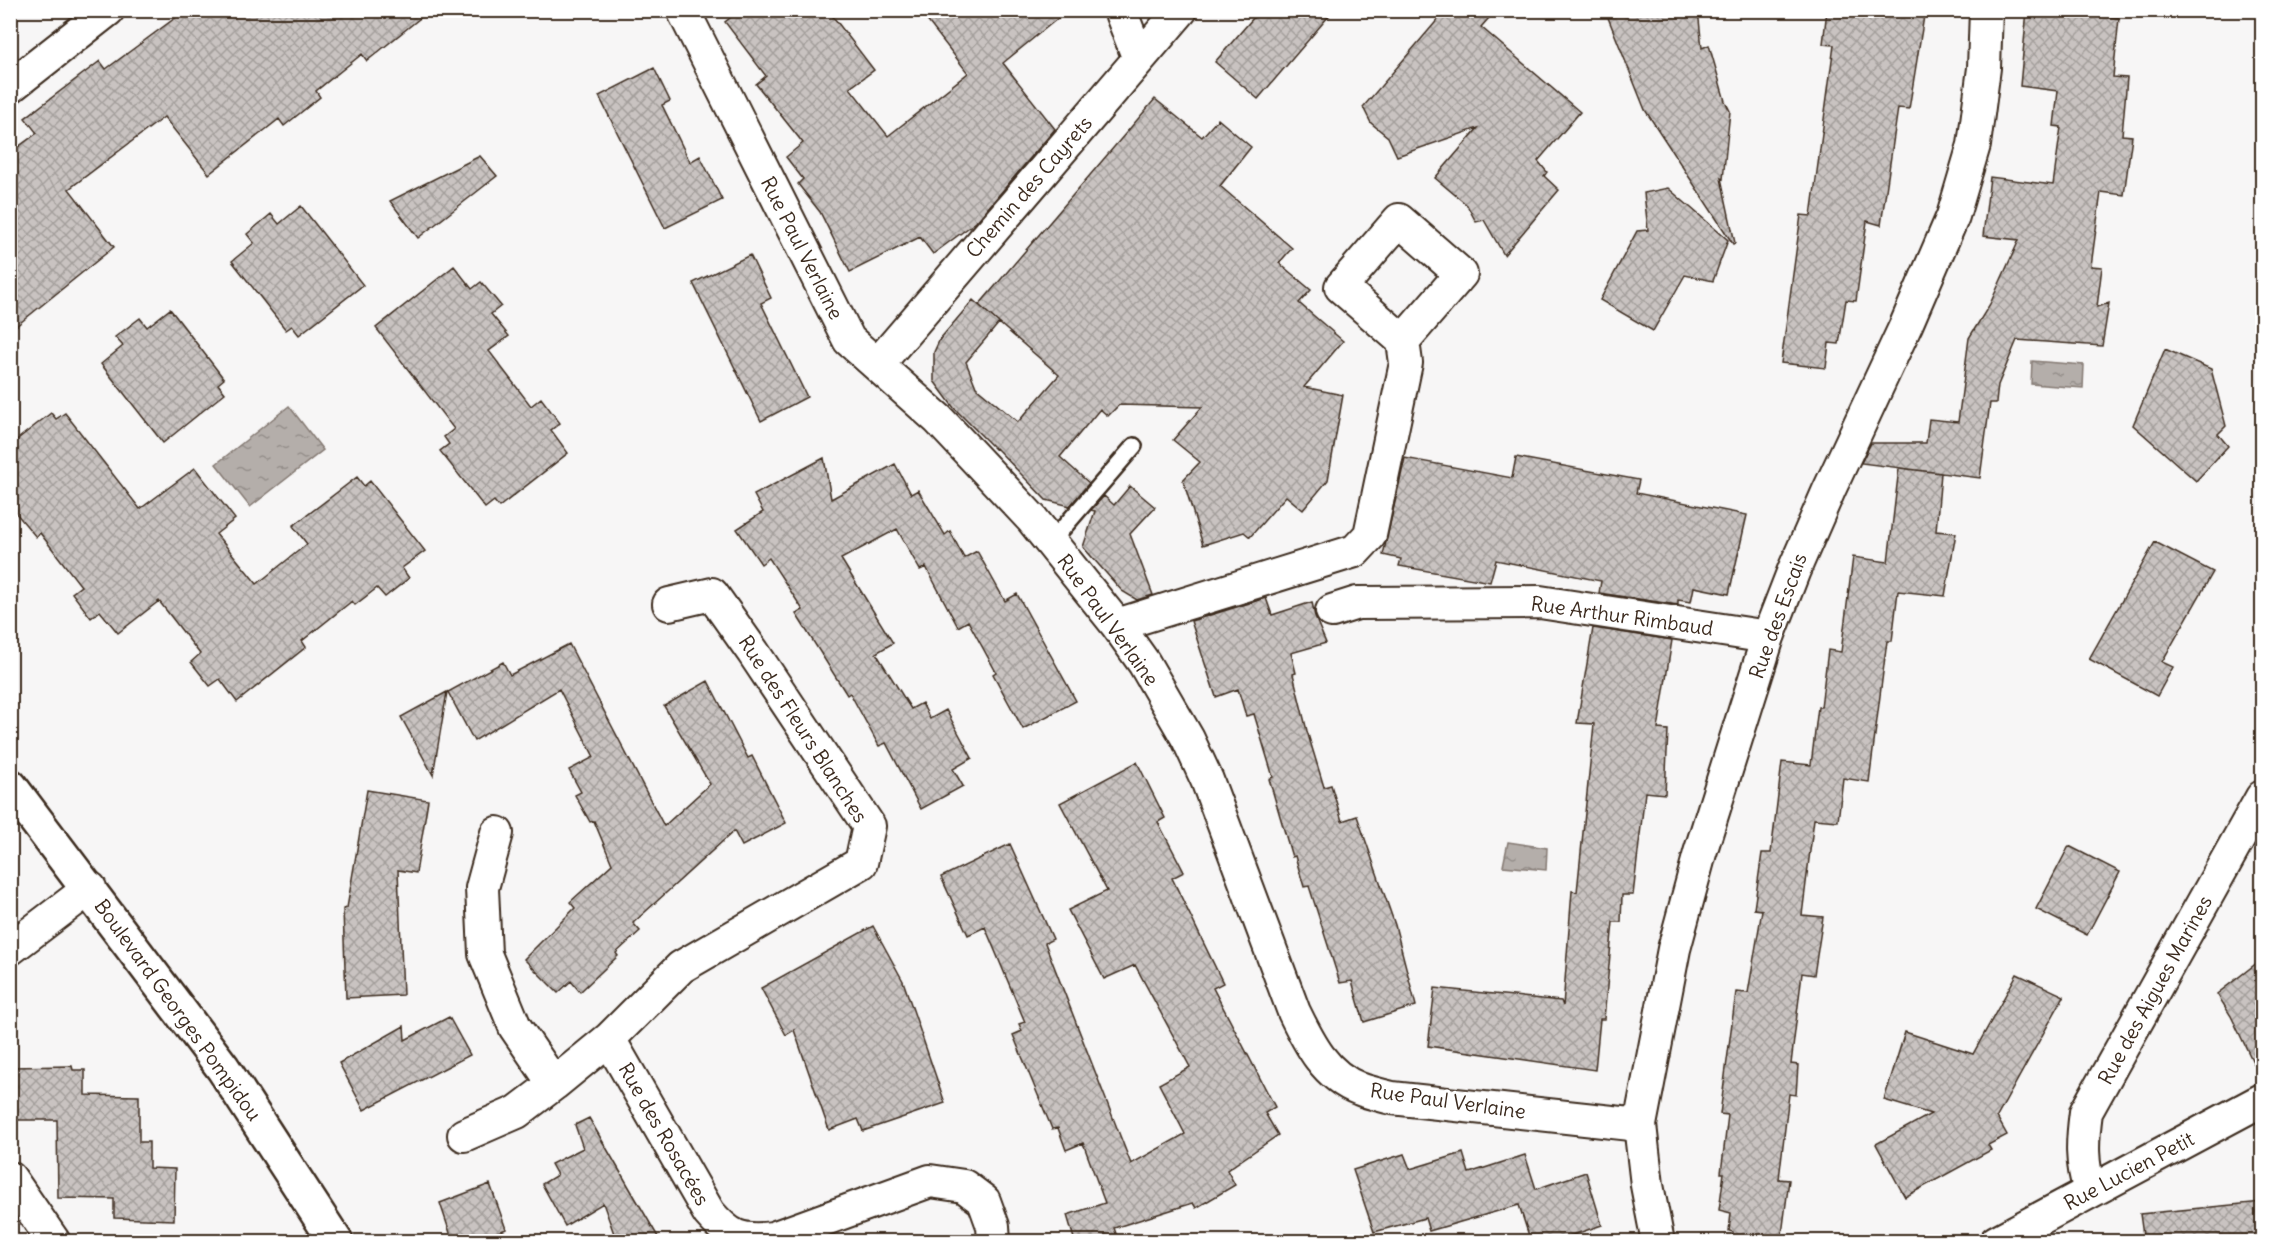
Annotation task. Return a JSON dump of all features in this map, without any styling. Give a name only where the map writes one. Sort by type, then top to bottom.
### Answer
[{"type":"street","points":[[10,87],[108,10]]},
{"type":"street","name":"Rue Paul Verlaine","points":[[683,10],[849,340],[938,419],[1032,519],[1118,625],[1144,663],[1188,739],[1207,780],[1294,1012],[1310,1044],[1331,1071],[1359,1088],[1392,1098],[1640,1125]]},
{"type":"street","points":[[1120,10],[1139,59]]},
{"type":"street","name":"Chemin des Cayrets","points":[[878,364],[1181,10]]},
{"type":"street","name":"Rue des Escais","points":[[1658,1242],[1647,1185],[1640,1125],[1674,949],[1703,842],[1768,637],[1824,500],[1906,325],[1953,216],[1974,145],[1984,68],[1986,10]]},
{"type":"street","points":[[1118,625],[1355,551],[1370,535],[1406,363],[1403,341]]},
{"type":"street","name":"Rue des Fleurs Blanches","points":[[464,1135],[516,1112],[554,1084],[609,1039],[681,967],[861,863],[869,826],[712,594],[669,604]]},
{"type":"street","name":"Rue Arthur Rimbaud","points":[[1332,611],[1357,603],[1540,602],[1768,637]]},
{"type":"street","name":"Boulevard Georges Pompidou","points":[[10,786],[90,888],[223,1068],[336,1242]]},
{"type":"street","name":"Rue des Aigues Marines","points":[[2090,1191],[2081,1150],[2086,1112],[2262,797]]},
{"type":"street","points":[[497,833],[482,888],[485,954],[515,1027],[554,1084]]},
{"type":"street","points":[[10,949],[90,888]]},
{"type":"street","name":"Rue des Rosacées","points":[[609,1039],[709,1213],[721,1227],[736,1238],[754,1240],[773,1238],[930,1181],[964,1186],[984,1202],[993,1226],[994,1242]]},
{"type":"street","name":"Rue Lucien Petit","points":[[1996,1242],[2262,1100]]},
{"type":"street","points":[[10,1178],[54,1242]]},
{"type":"lane","points":[[1051,542],[1134,446]]},
{"type":"water","points":[[2032,361],[2084,365],[2083,388],[2031,384]]},
{"type":"water","points":[[289,406],[323,450],[250,507],[216,464]]},
{"type":"water","points":[[1508,842],[1547,848],[1546,870],[1503,866]]},
{"type":"building","points":[[186,10],[430,10],[367,61],[362,54],[316,91],[320,97],[284,126],[279,119],[209,174],[164,117],[69,189],[114,247],[10,331],[10,153],[37,133],[25,118],[100,61],[106,69]]},
{"type":"building","points":[[740,10],[828,10],[874,70],[850,88],[888,136],[968,73],[919,10],[1068,10],[1003,63],[1055,129],[976,222],[933,254],[920,237],[850,272],[820,212],[798,184],[803,179],[786,157],[803,143],[756,84],[766,76],[725,22]]},
{"type":"building","points":[[1260,10],[1334,10],[1258,99],[1215,62]]},
{"type":"building","points":[[1446,10],[1496,10],[1481,27],[1580,112],[1538,161],[1547,172],[1544,176],[1559,190],[1504,255],[1484,220],[1476,222],[1467,205],[1435,178],[1478,128],[1397,156],[1388,137],[1371,123],[1363,107]]},
{"type":"building","points":[[1605,10],[1698,10],[1702,48],[1709,45],[1730,111],[1723,179],[1721,178],[1735,243],[1733,244],[1645,110]]},
{"type":"building","points":[[1827,10],[1925,10],[1909,109],[1898,108],[1881,225],[1867,221],[1856,301],[1846,300],[1839,344],[1829,343],[1826,368],[1781,363],[1801,215],[1811,216],[1834,45],[1823,44]]},
{"type":"building","points":[[2027,10],[2056,10],[2119,18],[2113,77],[2127,78],[2122,135],[2132,136],[2124,195],[2101,192],[2091,266],[2102,267],[2097,307],[2109,303],[2102,346],[2017,340],[1998,385],[1996,403],[1990,403],[1980,478],[1861,463],[1871,443],[1926,443],[1929,419],[1958,422],[1969,338],[1990,304],[2019,240],[1983,236],[1990,177],[2053,185],[2061,127],[2054,126],[2058,91],[2020,86]]},
{"type":"building","points":[[654,68],[670,101],[662,105],[690,162],[700,156],[722,200],[665,228],[599,96]]},
{"type":"building","points":[[1155,99],[1202,137],[1218,119],[1251,147],[1220,186],[1292,248],[1279,263],[1311,290],[1299,303],[1343,341],[1304,387],[1343,395],[1328,480],[1303,510],[1286,496],[1250,537],[1244,532],[1203,545],[1183,480],[1200,462],[1173,440],[1202,407],[1119,405],[1108,416],[1100,409],[1060,457],[1089,483],[1070,506],[1046,500],[954,408],[934,381],[934,352],[940,339],[973,300],[999,323],[979,305]],"holes":[[[999,323],[1059,375],[1018,422],[976,387],[966,362]]]},
{"type":"building","points":[[480,156],[497,176],[418,238],[390,201]]},
{"type":"building","points":[[1668,188],[1728,240],[1713,281],[1685,275],[1653,331],[1600,300],[1637,231],[1648,230],[1644,193]]},
{"type":"building","points":[[301,206],[363,285],[299,335],[292,326],[286,330],[232,261],[254,243],[247,234],[271,214],[279,224]]},
{"type":"building","points":[[750,255],[771,298],[761,303],[807,397],[761,421],[693,283]]},
{"type":"building","points":[[454,266],[472,289],[481,282],[501,306],[491,314],[509,336],[489,351],[531,406],[541,398],[560,423],[551,430],[568,453],[499,507],[494,501],[485,508],[440,451],[449,444],[444,437],[454,429],[376,328]]},
{"type":"building","points":[[170,309],[224,379],[218,384],[225,393],[163,443],[101,364],[123,346],[115,337],[140,318],[147,327]]},
{"type":"building","points":[[2165,349],[2211,369],[2226,426],[2218,434],[2228,446],[2196,481],[2133,425]]},
{"type":"building","points":[[51,413],[56,419],[65,413],[140,509],[195,468],[235,519],[216,534],[257,584],[307,544],[293,526],[357,477],[364,486],[370,481],[425,551],[402,568],[409,578],[385,597],[377,588],[355,605],[352,601],[302,641],[306,647],[237,702],[220,679],[210,686],[191,662],[200,654],[159,601],[118,633],[100,611],[91,618],[72,593],[81,586],[40,533],[36,537],[10,506],[10,445]]},
{"type":"building","points":[[1516,457],[1639,480],[1636,493],[1747,515],[1729,594],[1694,587],[1691,602],[1678,600],[1678,605],[1599,593],[1601,581],[1496,560],[1490,582],[1399,566],[1401,559],[1383,555],[1405,458],[1512,478]]},
{"type":"building","points":[[824,458],[831,499],[895,464],[911,494],[918,490],[945,535],[950,531],[964,558],[977,551],[1005,601],[1017,594],[1076,701],[1023,729],[993,674],[996,672],[968,621],[958,627],[926,567],[920,570],[897,529],[841,559],[893,643],[876,653],[911,709],[922,703],[930,719],[946,710],[972,758],[953,769],[963,786],[921,809],[886,743],[879,746],[850,693],[847,695],[796,614],[803,610],[769,558],[761,564],[737,529],[763,512],[754,495]]},
{"type":"building","points":[[1899,468],[1941,473],[1936,531],[1956,533],[1945,596],[1898,591],[1892,641],[1887,641],[1869,782],[1843,778],[1838,821],[1814,819],[1802,915],[1823,917],[1814,975],[1802,973],[1791,1064],[1798,1065],[1796,1095],[1789,1094],[1779,1179],[1789,1180],[1781,1242],[1732,1242],[1733,1232],[1729,1231],[1731,1213],[1719,1210],[1728,1115],[1720,1114],[1736,992],[1748,993],[1762,910],[1754,909],[1762,853],[1771,853],[1782,762],[1811,765],[1828,650],[1841,652],[1853,557],[1888,562]]},
{"type":"building","points":[[1130,486],[1155,507],[1130,534],[1153,595],[1137,600],[1122,591],[1083,547],[1095,511],[1091,510],[1104,496],[1114,505]]},
{"type":"building","points":[[2155,542],[2213,572],[2162,662],[2173,667],[2157,696],[2089,659]]},
{"type":"building","points":[[1266,598],[1272,615],[1312,602],[1315,617],[1326,643],[1291,653],[1296,673],[1293,674],[1307,731],[1324,787],[1331,785],[1342,821],[1357,816],[1395,925],[1416,1006],[1364,1022],[1352,981],[1340,983],[1309,886],[1304,887],[1295,856],[1292,857],[1269,779],[1273,777],[1254,714],[1246,716],[1238,689],[1216,697],[1191,621]]},
{"type":"building","points":[[1593,628],[1672,640],[1658,729],[1668,730],[1665,794],[1645,792],[1633,895],[1622,895],[1621,922],[1613,922],[1604,1019],[1600,1019],[1595,1070],[1428,1046],[1435,988],[1561,1001],[1563,1006],[1572,891],[1577,892],[1594,724],[1577,723]]},
{"type":"building","points":[[569,644],[664,826],[710,784],[664,706],[708,681],[748,758],[752,756],[786,823],[742,846],[734,831],[633,923],[640,931],[616,953],[618,956],[580,992],[571,981],[558,993],[524,959],[575,908],[570,902],[612,864],[594,821],[590,822],[575,795],[581,792],[569,770],[594,757],[559,689],[474,741],[448,692],[503,662],[510,675]]},
{"type":"building","points":[[447,692],[433,775],[401,717]]},
{"type":"building","points":[[1137,762],[1165,818],[1158,822],[1184,872],[1172,878],[1223,983],[1213,988],[1275,1107],[1265,1113],[1278,1135],[1227,1170],[1235,1185],[1196,1208],[1193,1203],[1114,1228],[1119,1242],[1075,1242],[1067,1215],[1105,1203],[1083,1143],[1066,1150],[1058,1128],[1052,1129],[1013,1035],[1022,1031],[1019,1024],[1025,1022],[985,927],[968,935],[941,877],[1010,844],[1053,939],[1045,943],[1131,1164],[1185,1134],[1159,1084],[1190,1067],[1135,965],[1104,979],[1068,910],[1107,891],[1060,803]]},
{"type":"building","points":[[367,790],[428,800],[416,873],[398,870],[403,995],[346,998],[343,909],[347,908]]},
{"type":"building","points":[[2069,846],[2120,872],[2087,935],[2036,909]]},
{"type":"building","points":[[873,926],[903,981],[945,1103],[863,1131],[858,1119],[829,1130],[794,1030],[786,1035],[761,988]]},
{"type":"building","points":[[2262,959],[2262,1081],[2231,1016],[2217,994]]},
{"type":"building","points":[[2017,974],[2064,996],[1997,1117],[2007,1135],[1988,1145],[1991,1150],[1905,1197],[1876,1144],[1931,1114],[1884,1100],[1905,1032],[1973,1054]]},
{"type":"building","points":[[449,1017],[470,1055],[364,1110],[339,1063],[404,1026],[405,1040]]},
{"type":"building","points":[[72,1066],[73,1070],[85,1070],[85,1095],[139,1096],[139,1142],[149,1142],[149,1168],[175,1169],[174,1220],[114,1218],[114,1199],[58,1198],[57,1120],[10,1120],[10,1067]]},
{"type":"building","points":[[589,1118],[661,1242],[617,1242],[603,1203],[565,1226],[542,1184],[557,1175],[551,1164],[583,1148],[575,1125]]},
{"type":"building","points":[[1463,1153],[1469,1173],[1525,1155],[1536,1189],[1586,1172],[1602,1225],[1552,1242],[1531,1242],[1519,1205],[1429,1231],[1425,1218],[1374,1232],[1353,1170],[1404,1154],[1410,1169]]},
{"type":"building","points":[[490,1184],[506,1229],[474,1242],[453,1242],[440,1203]]},
{"type":"building","points":[[2262,1202],[2262,1242],[2144,1242],[2140,1214]]}]
